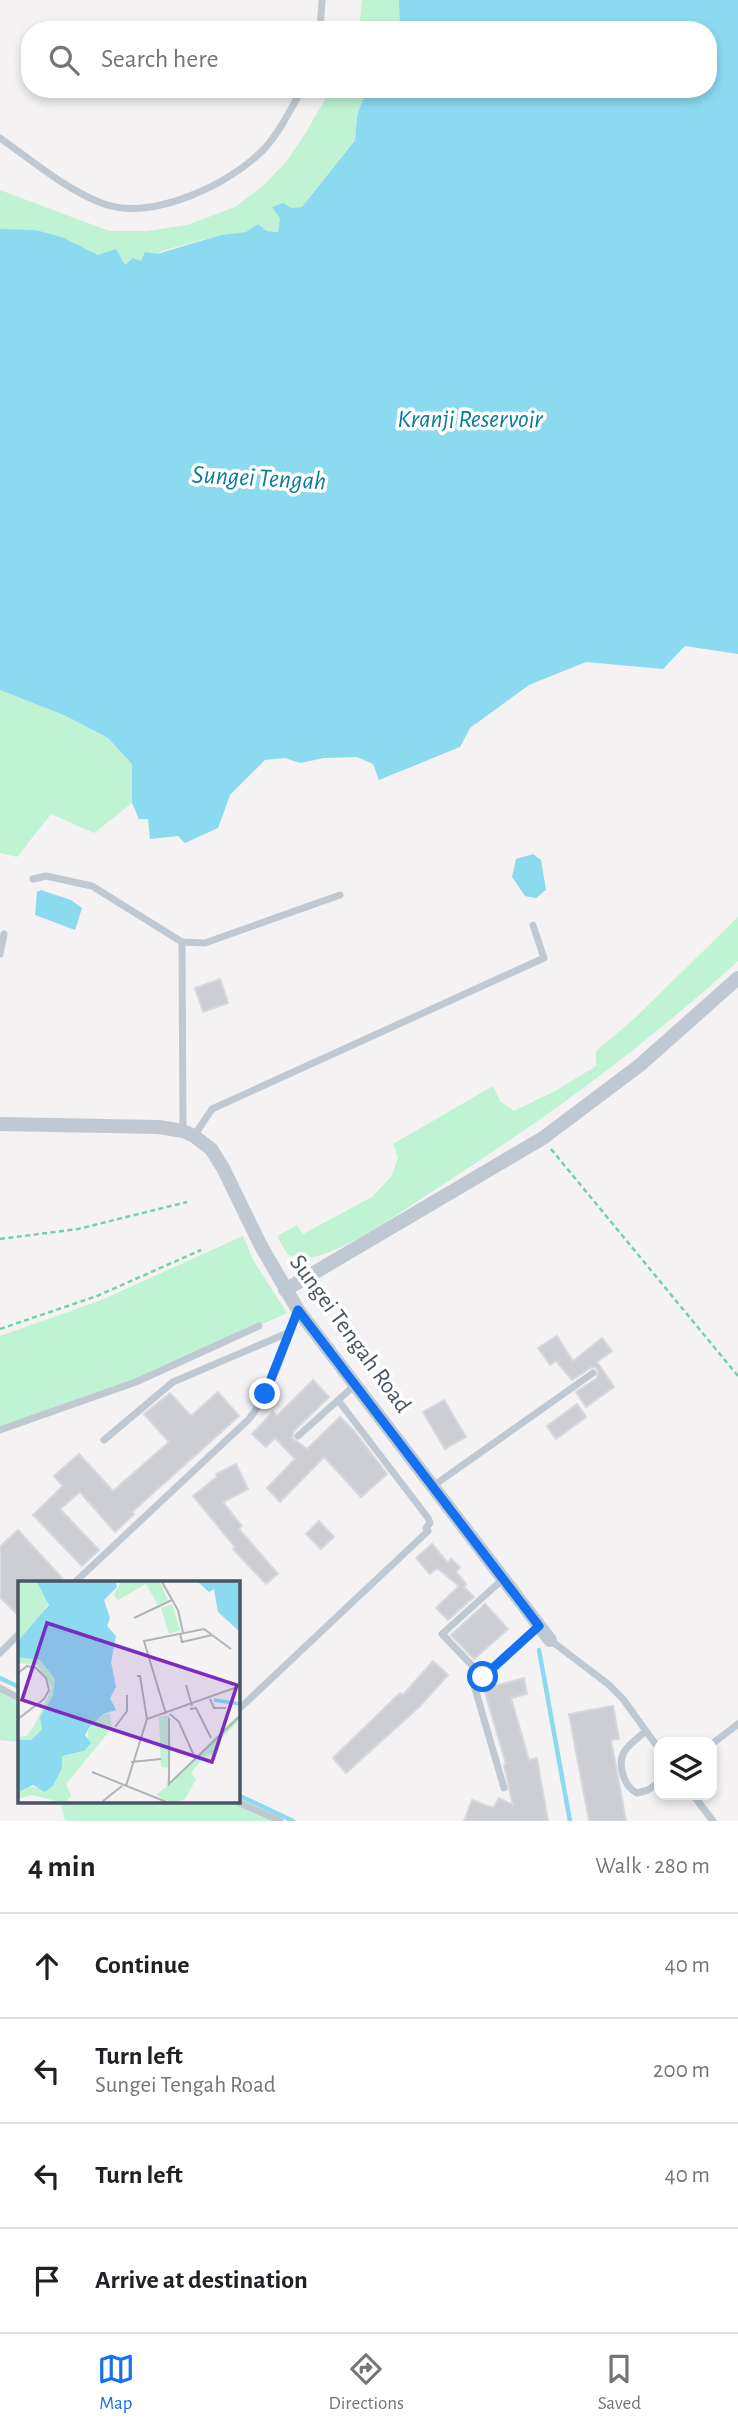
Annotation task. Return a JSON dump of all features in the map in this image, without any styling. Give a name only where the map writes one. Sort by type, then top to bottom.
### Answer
[{"type":"street","points":[[285,1290],[543,1138],[640,1065],[738,978]]},
{"type":"street","points":[[0,1124],[159,1127],[189,1133]]},
{"type":"street","name":"Sungei Tengah Road","points":[[189,1133],[211,1149],[223,1168],[285,1290],[298,1310],[550,1640]]},
{"type":"lane","points":[[321,21],[322,0]]},
{"type":"lane","points":[[0,138],[78,192],[106,205],[135,208],[166,204],[227,179],[248,162],[265,147],[296,98]]},
{"type":"lane","points":[[33,879],[46,876],[92,886],[182,942],[205,943],[222,938],[340,895]]},
{"type":"lane","points":[[189,1133],[212,1109],[544,958],[533,925]]},
{"type":"lane","points":[[0,954],[4,933]]},
{"type":"lane","points":[[182,942],[189,1133]]},
{"type":"lane","points":[[76,1581],[249,1419],[270,1385],[298,1310]]},
{"type":"lane","points":[[0,1430],[135,1382],[259,1325]]},
{"type":"lane","points":[[104,1440],[173,1382],[290,1332]]},
{"type":"lane","points":[[432,1487],[593,1373]]},
{"type":"lane","points":[[298,1436],[356,1385]]},
{"type":"lane","points":[[240,1708],[428,1531],[426,1528],[430,1523],[338,1400]]},
{"type":"lane","points":[[483,1677],[442,1634],[502,1580]]},
{"type":"lane","points":[[504,1788],[474,1685],[539,1626]]},
{"type":"lane","points":[[0,1653],[18,1635]]},
{"type":"lane","points":[[550,1640],[608,1684],[623,1699],[654,1742]]},
{"type":"lane","points":[[0,1688],[18,1697]]},
{"type":"lane","points":[[717,1740],[738,1724]]},
{"type":"lane","points":[[646,1731],[627,1747],[621,1757],[621,1768],[629,1788],[637,1793],[654,1786]]},
{"type":"lane","points":[[697,1800],[712,1821]]},
{"type":"lane","points":[[240,1802],[280,1821]]},
{"type":"path","points":[[543,1138],[738,1376]]},
{"type":"path","points":[[0,1239],[78,1229],[187,1202]]},
{"type":"path","points":[[0,1329],[97,1296],[201,1250]]},
{"type":"green space","points":[[362,0],[399,0],[400,21],[360,21]]},
{"type":"green space","points":[[326,98],[364,98],[357,116],[355,139],[302,207],[291,208],[280,218],[279,232],[267,231],[258,224],[246,232],[221,235],[165,250],[125,265],[62,237],[36,230],[0,229],[0,190],[109,231],[147,231],[187,225],[235,207],[263,186],[286,162]]},
{"type":"green space","points":[[0,690],[66,716],[108,738],[132,764],[132,803],[94,833],[51,814],[17,857],[0,853]]},
{"type":"green space","points":[[738,917],[738,961],[667,1023],[593,1080],[517,1135],[369,1232],[320,1256],[288,1255],[277,1236],[297,1225],[303,1234],[372,1197],[392,1176],[398,1157],[393,1144],[493,1086],[500,1101],[514,1111],[557,1090],[596,1066],[596,1051],[636,1017]]},
{"type":"green space","points":[[243,1236],[253,1260],[287,1313],[136,1382],[0,1430],[0,1336],[99,1301]]},
{"type":"green space","points":[[0,1688],[18,1697],[18,1742],[0,1740]]},
{"type":"green space","points":[[240,1803],[280,1821],[65,1821],[61,1804]]},
{"type":"water","name":"Kranji Reservoir","points":[[399,0],[738,0],[738,654],[685,646],[663,669],[586,662],[529,685],[470,728],[460,747],[379,780],[373,764],[357,757],[324,758],[300,763],[285,758],[265,760],[230,795],[218,828],[185,843],[178,836],[150,839],[148,819],[139,819],[132,803],[132,764],[108,738],[66,716],[0,690],[0,229],[36,230],[62,237],[98,255],[116,249],[125,265],[133,258],[141,261],[145,252],[157,254],[221,235],[246,232],[258,224],[267,231],[278,232],[280,218],[272,207],[283,203],[291,208],[302,207],[355,140],[357,116],[364,98],[717,98],[717,21],[400,21]]},
{"type":"water","points":[[533,854],[541,860],[546,890],[536,898],[525,896],[512,877],[516,859]]},
{"type":"water","points":[[41,890],[71,900],[82,908],[75,930],[35,915],[37,892]]},
{"type":"building","points":[[220,979],[228,1003],[203,1012],[195,988]]},
{"type":"building","points":[[557,1336],[573,1361],[602,1338],[612,1351],[597,1362],[614,1387],[586,1407],[576,1392],[597,1378],[598,1370],[595,1367],[590,1368],[572,1380],[556,1361],[550,1365],[538,1348]]},
{"type":"building","points":[[313,1380],[329,1397],[294,1431],[292,1438],[307,1449],[340,1417],[387,1474],[361,1497],[324,1457],[280,1502],[267,1488],[295,1459],[275,1438],[266,1447],[252,1434],[273,1412],[277,1416]]},
{"type":"building","points":[[218,1392],[239,1416],[132,1512],[134,1514],[115,1532],[80,1492],[60,1509],[99,1550],[82,1566],[33,1515],[63,1486],[54,1476],[79,1454],[113,1491],[169,1442],[144,1414],[170,1393],[191,1416]]},
{"type":"building","points":[[444,1400],[466,1437],[445,1449],[423,1412]]},
{"type":"building","points":[[577,1404],[586,1417],[556,1439],[547,1426]]},
{"type":"building","points":[[236,1464],[248,1489],[223,1502],[242,1526],[239,1529],[278,1574],[266,1584],[233,1549],[235,1547],[193,1496],[217,1477],[216,1474]]},
{"type":"building","points":[[319,1521],[334,1537],[321,1549],[306,1534]]},
{"type":"building","points":[[18,1530],[62,1578],[59,1581],[18,1581],[18,1615],[0,1597],[0,1547]]},
{"type":"building","points":[[432,1544],[448,1563],[451,1559],[460,1567],[456,1572],[466,1584],[464,1587],[474,1597],[448,1620],[436,1608],[459,1586],[437,1568],[430,1574],[416,1558]]},
{"type":"building","points":[[485,1604],[508,1629],[474,1659],[451,1635]]},
{"type":"building","points":[[433,1661],[448,1675],[420,1706],[346,1773],[333,1758],[400,1693],[403,1695]]},
{"type":"building","points":[[524,1678],[527,1694],[511,1698],[529,1760],[537,1758],[548,1821],[464,1821],[472,1800],[493,1808],[499,1798],[513,1805],[504,1765],[506,1764],[484,1689]]},
{"type":"building","points":[[613,1706],[619,1739],[611,1740],[626,1821],[589,1821],[569,1714]]},
{"type":"waterway","points":[[539,1650],[570,1821]]},
{"type":"waterway","points":[[0,1678],[18,1687]]},
{"type":"waterway","points":[[240,1796],[293,1821]]},
{"type":"route","points":[[265,1394],[298,1310],[539,1626],[483,1677]]},
{"type":"water label","name":"Sungei Tengah","points":[[259,478]]}]
